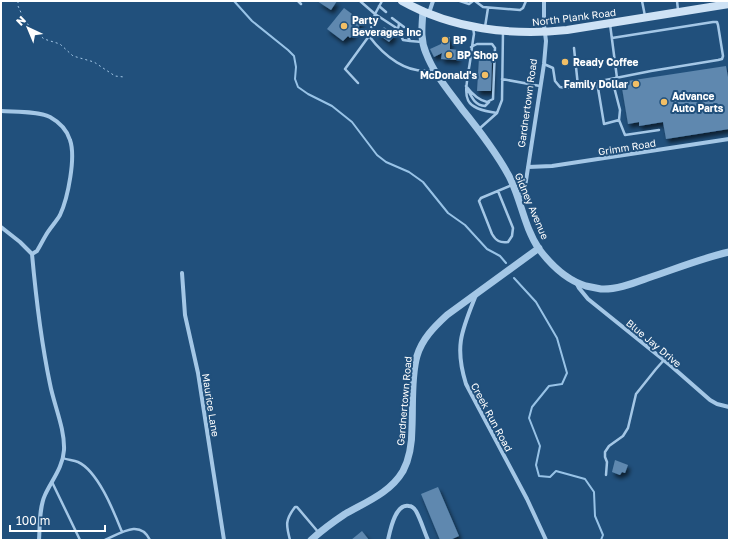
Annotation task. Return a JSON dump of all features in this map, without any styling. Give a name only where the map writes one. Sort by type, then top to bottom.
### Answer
[{"type":"main road","name":"North Plank Road","points":[[402,1],[426,13],[473,27],[518,33],[546,33],[729,4]]},
{"type":"street","points":[[426,13],[433,1]]},
{"type":"street","name":"Gardnertown Road","points":[[518,198],[525,187],[544,64],[546,33],[544,25],[544,1]]},
{"type":"street","name":"Gidney Avenue","points":[[426,13],[421,29],[422,42],[426,55],[446,89],[489,143],[512,185],[528,227],[539,248],[556,268],[576,282],[601,289],[609,289],[634,283],[729,252]]},
{"type":"street","points":[[1,112],[29,113],[49,117],[64,128],[70,139],[72,151],[70,185],[60,214],[37,251],[32,254]]},
{"type":"street","name":"Grimm Road","points":[[528,167],[552,166],[729,139]]},
{"type":"street","points":[[1,227],[32,254],[41,340],[50,387],[63,438],[63,458],[44,496],[39,540]]},
{"type":"street","name":"Gardnertown Road","points":[[311,540],[346,514],[386,491],[392,486],[406,465],[412,439],[414,381],[417,356],[427,335],[435,326],[539,248]]},
{"type":"street","name":"Maurice Lane","points":[[182,273],[185,315],[198,373],[224,540]]},
{"type":"street","name":"Blue Jay Drive","points":[[576,282],[588,299],[664,360],[710,400],[717,404],[729,407]]},
{"type":"street","name":"Creek Run Road","points":[[476,295],[464,326],[461,339],[459,352],[460,367],[466,384],[527,499],[546,540]]},
{"type":"street","points":[[388,540],[395,515],[401,507],[405,505],[415,510],[428,540]]},
{"type":"lane","points":[[298,1],[301,4]]},
{"type":"lane","points":[[360,1],[375,14],[398,29],[403,40],[422,42]]},
{"type":"lane","points":[[358,83],[345,69],[369,36],[375,14],[382,1]]},
{"type":"lane","points":[[460,1],[469,4],[474,1],[480,6],[488,8],[520,10],[524,8],[526,1]]},
{"type":"lane","points":[[642,1],[646,18]]},
{"type":"lane","points":[[677,1],[678,12]]},
{"type":"lane","points":[[379,6],[386,12]]},
{"type":"lane","points":[[484,29],[488,8]]},
{"type":"lane","points":[[392,18],[404,27]]},
{"type":"lane","points":[[544,64],[553,68],[555,81],[560,87],[565,88],[718,60],[722,59],[723,56],[717,22],[612,38]]},
{"type":"lane","points":[[610,23],[617,78]]},
{"type":"lane","points":[[398,29],[399,24]]},
{"type":"lane","points":[[473,27],[474,34],[466,86],[466,97],[471,104],[480,110],[497,113]]},
{"type":"lane","points":[[478,130],[497,113],[502,100],[503,31]]},
{"type":"lane","points":[[407,35],[410,41]]},
{"type":"lane","points":[[369,36],[383,53],[392,60],[418,70],[425,71],[434,69]]},
{"type":"lane","points":[[466,86],[472,100],[480,106],[485,106],[493,98],[495,48],[492,44],[477,44],[471,47]]},
{"type":"lane","points":[[574,48],[578,86]]},
{"type":"lane","points":[[502,79],[541,86]]},
{"type":"lane","points":[[612,79],[620,110],[619,120],[625,135],[659,130]]},
{"type":"lane","points":[[597,82],[604,124],[619,120]]},
{"type":"lane","points":[[466,86],[482,101],[487,102],[493,98]]},
{"type":"lane","points":[[498,191],[513,228],[512,236],[508,242],[501,243],[495,239],[492,234],[479,201],[481,198],[512,185]]},
{"type":"lane","points":[[606,475],[607,462],[605,452],[609,446],[623,436],[628,428],[636,394],[664,360]]},
{"type":"lane","points":[[63,458],[78,462],[92,472],[111,506],[122,532]]},
{"type":"lane","points":[[52,482],[80,540]]},
{"type":"lane","points":[[290,540],[287,521],[288,516],[295,507],[297,507],[319,533]]},
{"type":"lane","points":[[105,540],[122,532],[138,528],[146,532],[150,540]]},
{"type":"path","points":[[18,1],[18,6],[26,21],[44,39],[60,44],[73,56],[94,62],[115,76],[124,77]]},
{"type":"path","points":[[143,1],[148,1]]},
{"type":"building","points":[[317,1],[337,1],[331,10]]},
{"type":"building","name":"Party Beverages Inc","points":[[344,8],[360,20],[359,22],[361,24],[350,38],[348,36],[343,41],[327,29]]},
{"type":"building","points":[[384,27],[395,35],[389,42],[378,34]]},
{"type":"building","points":[[441,37],[450,37],[450,49],[458,50],[457,60],[441,59],[442,53],[434,57],[430,49],[441,44]]},
{"type":"building","name":"McDonald's","points":[[479,58],[492,58],[491,91],[477,91]]},
{"type":"building","points":[[726,66],[729,77],[729,129],[666,139],[663,122],[639,126],[639,122],[628,124],[621,82]]},
{"type":"building","points":[[615,460],[628,465],[625,473],[622,472],[620,475],[612,472]]},
{"type":"building","points":[[438,487],[459,536],[450,540],[440,540],[421,494]]},
{"type":"building","points":[[362,531],[369,540],[351,540]]},
{"type":"waterway","points":[[234,1],[252,21],[294,56],[296,67],[295,79],[298,87],[308,94],[332,106],[352,122],[377,155],[386,162],[409,172],[423,182],[448,213],[465,225],[487,249],[500,256],[506,263]]},
{"type":"waterway","points":[[514,278],[536,302],[557,338],[567,373],[562,384],[549,386],[532,407],[529,418],[540,446],[536,465],[539,476],[550,477],[556,471],[585,479],[594,492],[595,516],[603,535],[601,540]]},
{"type":"place","name":"Party Beverages Inc","points":[[344,26]]},
{"type":"place","name":"BP","points":[[445,40]]},
{"type":"place","name":"BP Shop","points":[[449,55]]},
{"type":"place","name":"Ready Coffee","points":[[565,62]]},
{"type":"place","name":"McDonald's","points":[[485,75]]},
{"type":"place","name":"Family Dollar","points":[[636,84]]},
{"type":"place","name":"Advance Auto Parts","points":[[664,102]]}]
